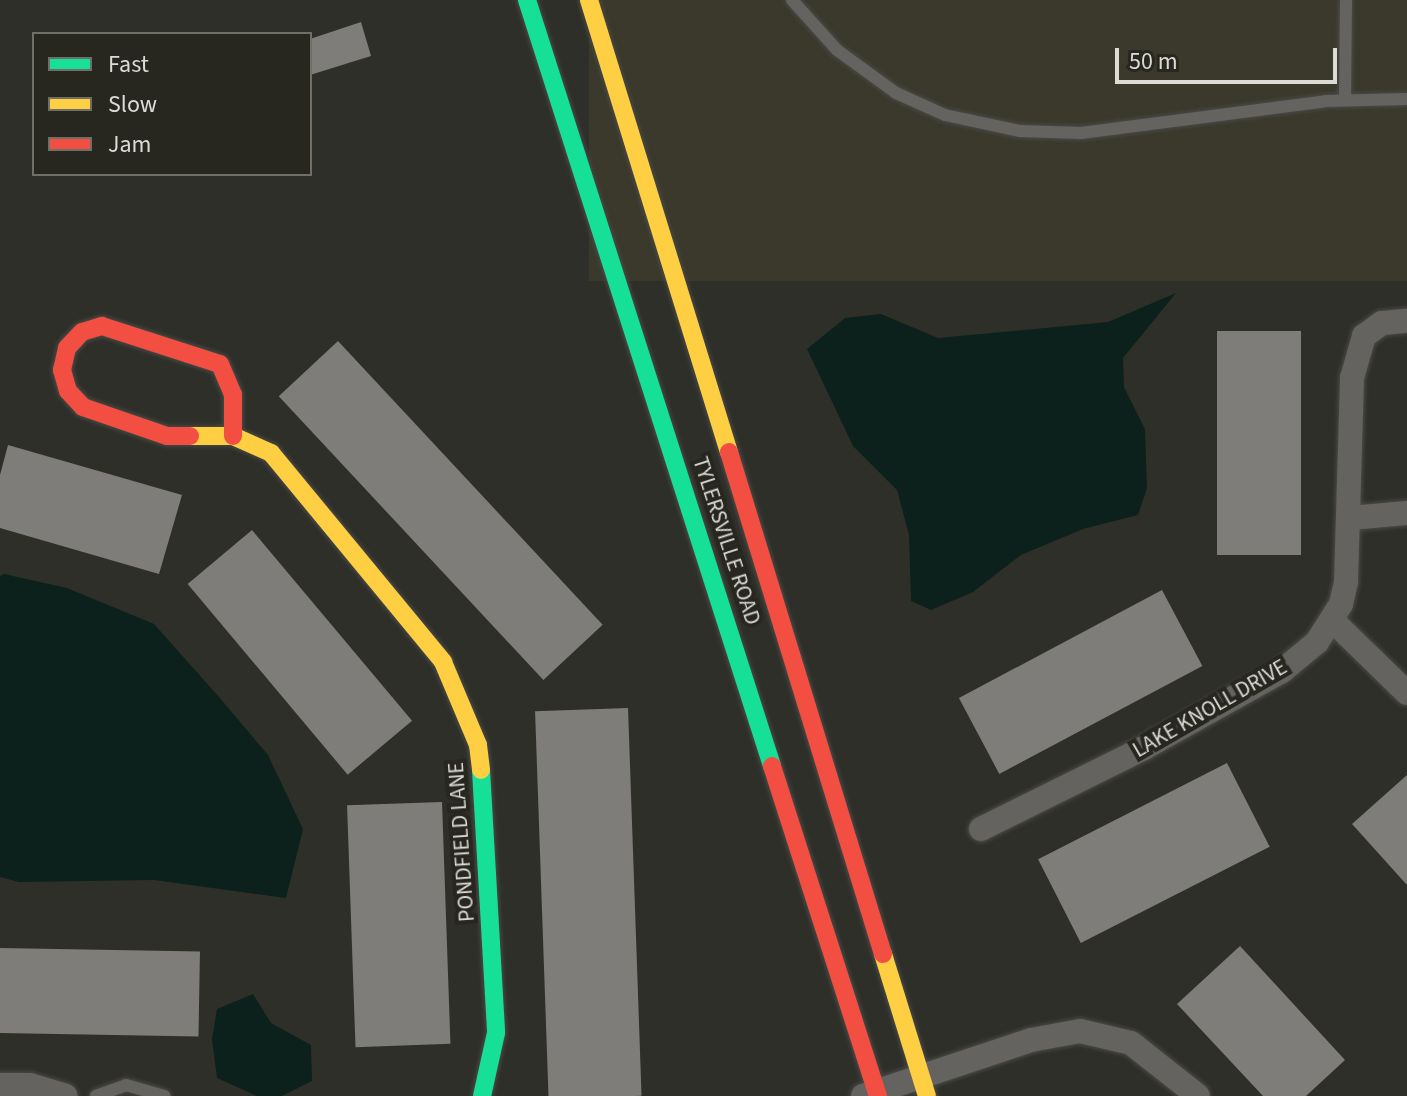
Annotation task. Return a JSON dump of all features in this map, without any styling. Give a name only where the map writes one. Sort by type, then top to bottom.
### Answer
[{"type":"main road","name":"TYLERSVILLE ROAD","points":[[527,0],[872,1095]]},
{"type":"main road","name":"TYLERSVILLE ROAD","points":[[589,0],[924,1086]]},
{"type":"main road","name":"PONDFIELD LANE","points":[[233,436],[233,394],[220,364],[102,326],[82,332],[67,348],[65,380],[83,407],[167,436],[233,436],[254,443],[287,469],[417,627],[464,702],[478,745],[491,877],[496,1033],[482,1096]]},
{"type":"street","name":"LAKE KNOLL DRIVE","points":[[981,829],[1144,748],[1282,671],[1317,642],[1333,621],[1346,582],[1352,378],[1364,336],[1382,323],[1407,321]]},
{"type":"street","points":[[1350,518],[1407,513]]},
{"type":"street","points":[[1333,621],[1407,693]]},
{"type":"street","points":[[872,1095],[924,1086],[1031,1040],[1080,1031],[1131,1043],[1198,1096]]},
{"type":"street","points":[[0,1085],[30,1085],[65,1096]]},
{"type":"lane","points":[[792,0],[837,50],[896,93],[973,123],[1081,133],[1345,99],[1407,99]]},
{"type":"lane","points":[[1345,99],[1346,0]]},
{"type":"lane","points":[[96,1096],[126,1085],[164,1096]]},
{"type":"shaded area","points":[[589,0],[1407,0],[1407,281],[589,281]]},
{"type":"water","points":[[1176,293],[1123,358],[1124,387],[1145,429],[1147,488],[1138,515],[1083,529],[1021,555],[973,592],[931,610],[911,601],[909,535],[897,490],[853,446],[807,349],[845,318],[881,314],[938,338],[1108,322]]},
{"type":"water","points":[[4,574],[67,588],[154,624],[219,697],[268,755],[303,829],[286,898],[154,880],[19,882],[0,877],[0,576]]},
{"type":"water","points":[[253,994],[271,1023],[311,1045],[312,1081],[282,1096],[257,1096],[217,1078],[212,1039],[217,1009]]},
{"type":"building","points":[[361,22],[371,56],[312,74],[312,38]]},
{"type":"building","points":[[1217,331],[1301,331],[1301,555],[1217,555]]},
{"type":"building","points":[[338,341],[603,625],[543,680],[279,396]]},
{"type":"building","points":[[8,445],[182,495],[159,574],[0,528],[0,475]]},
{"type":"building","points":[[252,530],[412,721],[348,775],[188,584]]},
{"type":"building","points":[[1162,590],[1202,666],[999,774],[959,698]]},
{"type":"building","points":[[628,708],[642,1096],[548,1096],[535,711]]},
{"type":"building","points":[[1227,763],[1270,847],[1081,943],[1038,859]]},
{"type":"building","points":[[1407,775],[1407,885],[1352,824]]},
{"type":"building","points":[[442,802],[450,1044],[356,1047],[347,805]]},
{"type":"building","points":[[1240,946],[1345,1060],[1306,1096],[1263,1096],[1177,1004]]},
{"type":"building","points":[[0,948],[200,951],[198,1036],[0,1033]]},
{"type":"traffic: fast","points":[[527,0],[772,766]]},
{"type":"traffic: fast","points":[[481,770],[496,1033],[482,1096]]},
{"type":"traffic: slow","points":[[589,0],[729,452]]},
{"type":"traffic: slow","points":[[190,436],[233,436],[271,453],[443,662],[478,745],[481,770]]},
{"type":"traffic: slow","points":[[883,954],[927,1096]]},
{"type":"traffic: jam","points":[[190,436],[167,436],[83,407],[68,391],[62,370],[67,348],[82,332],[102,326],[220,364],[233,394],[233,436]]},
{"type":"traffic: jam","points":[[729,452],[883,954]]},
{"type":"traffic: jam","points":[[772,766],[878,1096]]}]
